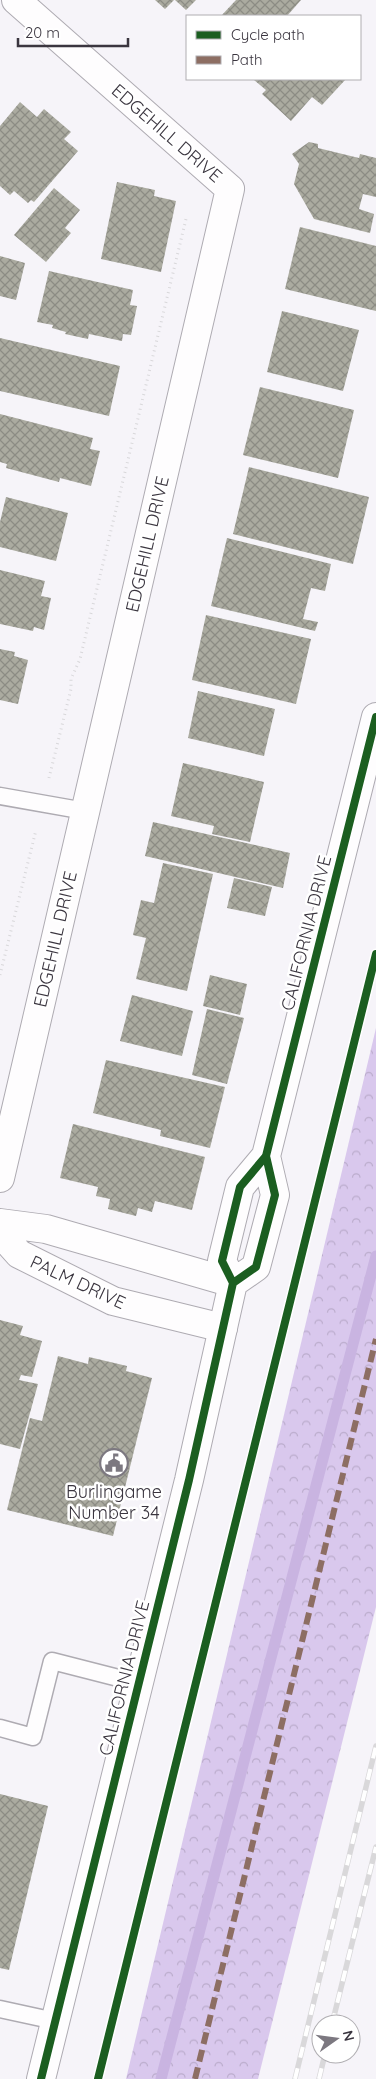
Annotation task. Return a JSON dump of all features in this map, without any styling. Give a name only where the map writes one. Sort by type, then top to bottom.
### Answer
[{"type":"street","name":"EDGEHILL DRIVE","points":[[0,1178],[230,189],[16,0]]},
{"type":"street","name":"CALIFORNIA DRIVE","points":[[41,2079],[189,1480],[223,1328],[233,1283],[222,1261],[240,1187],[266,1156],[376,717]]},
{"type":"street","name":"CALIFORNIA DRIVE","points":[[233,1283],[256,1267],[275,1195],[266,1156]]},
{"type":"street","name":"PALM DRIVE","points":[[0,1223],[46,1229],[233,1283]]},
{"type":"street","name":"PALM DRIVE","points":[[0,1233],[19,1254],[112,1302],[223,1328]]},
{"type":"lane","points":[[0,796],[85,811]]},
{"type":"lane","points":[[0,1728],[33,1738],[52,1661],[138,1683]]},
{"type":"lane","points":[[0,2009],[55,2021]]},
{"type":"path","points":[[0,975],[71,689],[71,679],[80,659],[188,212]]},
{"type":"green space","points":[[376,1028],[376,1607],[258,2079],[126,2079]]},
{"type":"building","points":[[155,0],[174,0],[165,9]]},
{"type":"building","points":[[175,0],[196,0],[186,10]]},
{"type":"building","points":[[236,0],[301,0],[288,15],[222,15]]},
{"type":"building","points":[[254,80],[345,80],[322,105],[312,97],[291,121],[262,94],[266,90]]},
{"type":"building","points":[[20,102],[37,117],[44,109],[71,132],[64,139],[78,151],[34,202],[31,200],[28,203],[14,191],[10,195],[0,186],[0,126]]},
{"type":"building","points":[[309,142],[318,144],[318,148],[359,158],[360,154],[376,158],[376,197],[363,194],[359,209],[374,214],[370,233],[314,219],[294,184],[299,164],[292,154]]},
{"type":"building","points":[[117,182],[155,190],[154,196],[176,201],[161,272],[101,259]]},
{"type":"building","points":[[54,188],[80,210],[65,228],[71,233],[46,262],[14,235]]},
{"type":"building","points":[[300,227],[376,246],[376,311],[285,289]]},
{"type":"building","points":[[0,256],[25,263],[16,300],[0,296]]},
{"type":"building","points":[[49,271],[133,290],[130,305],[137,306],[131,335],[123,334],[122,341],[89,334],[88,339],[65,334],[66,332],[52,328],[53,325],[37,322]]},
{"type":"building","points":[[282,311],[359,330],[343,391],[267,372]]},
{"type":"building","points":[[0,338],[120,366],[109,416],[0,391]]},
{"type":"building","points":[[260,387],[354,410],[338,478],[243,455]]},
{"type":"building","points":[[0,414],[93,438],[90,449],[100,451],[91,486],[60,478],[59,482],[6,468],[7,464],[0,462]]},
{"type":"building","points":[[249,467],[369,497],[353,564],[233,534]]},
{"type":"building","points":[[6,497],[68,513],[56,561],[0,547],[0,522]]},
{"type":"building","points":[[227,538],[331,564],[325,591],[311,588],[303,619],[318,622],[315,631],[211,606]]},
{"type":"building","points":[[0,570],[45,581],[41,596],[51,598],[44,630],[34,627],[33,631],[0,624]]},
{"type":"building","points":[[206,615],[311,639],[296,704],[192,680]]},
{"type":"building","points":[[0,649],[15,652],[14,656],[28,660],[18,704],[0,700]]},
{"type":"building","points":[[198,691],[275,709],[264,756],[188,738]]},
{"type":"building","points":[[183,763],[264,782],[250,842],[212,834],[214,826],[171,816]]},
{"type":"building","points":[[153,822],[290,853],[283,888],[145,856]]},
{"type":"building","points":[[163,863],[213,874],[187,991],[136,979],[146,938],[133,935],[141,900],[154,903]]},
{"type":"building","points":[[234,878],[272,887],[265,916],[227,908]]},
{"type":"building","points":[[210,975],[247,984],[240,1015],[203,1006]]},
{"type":"building","points":[[132,995],[193,1011],[182,1056],[120,1041]]},
{"type":"building","points":[[207,1009],[244,1018],[227,1084],[192,1075]]},
{"type":"building","points":[[106,1060],[225,1087],[210,1148],[160,1136],[161,1130],[93,1113]]},
{"type":"building","points":[[73,1124],[205,1157],[192,1210],[155,1201],[152,1212],[138,1208],[136,1216],[108,1209],[110,1199],[96,1196],[98,1187],[60,1178]]},
{"type":"building","points":[[0,1320],[23,1326],[20,1335],[42,1341],[32,1377],[21,1375],[19,1380],[38,1384],[20,1449],[0,1444]]},
{"type":"building","points":[[58,1356],[88,1364],[89,1357],[127,1366],[126,1371],[152,1378],[113,1536],[7,1510],[30,1418],[42,1421]]},
{"type":"building","points":[[0,1794],[48,1806],[9,1970],[0,1968]]},
{"type":"waterway","points":[[161,2079],[376,1256]]},
{"type":"railway","points":[[295,2079],[376,1746]]},
{"type":"railway","points":[[334,2014],[376,1847]]},
{"type":"railway","points":[[319,2079],[323,2064]]},
{"type":"marked path","points":[[195,2079],[376,1339]]},
{"type":"cycle path","points":[[41,2079],[189,1480],[233,1283],[222,1261],[240,1187],[266,1156],[376,717]]},
{"type":"cycle path","points":[[98,2079],[376,954]]},
{"type":"cycle path","points":[[233,1283],[256,1267],[275,1195],[266,1156]]},
{"type":"place","name":"Burlingame Number 34","points":[[114,1463]]}]
